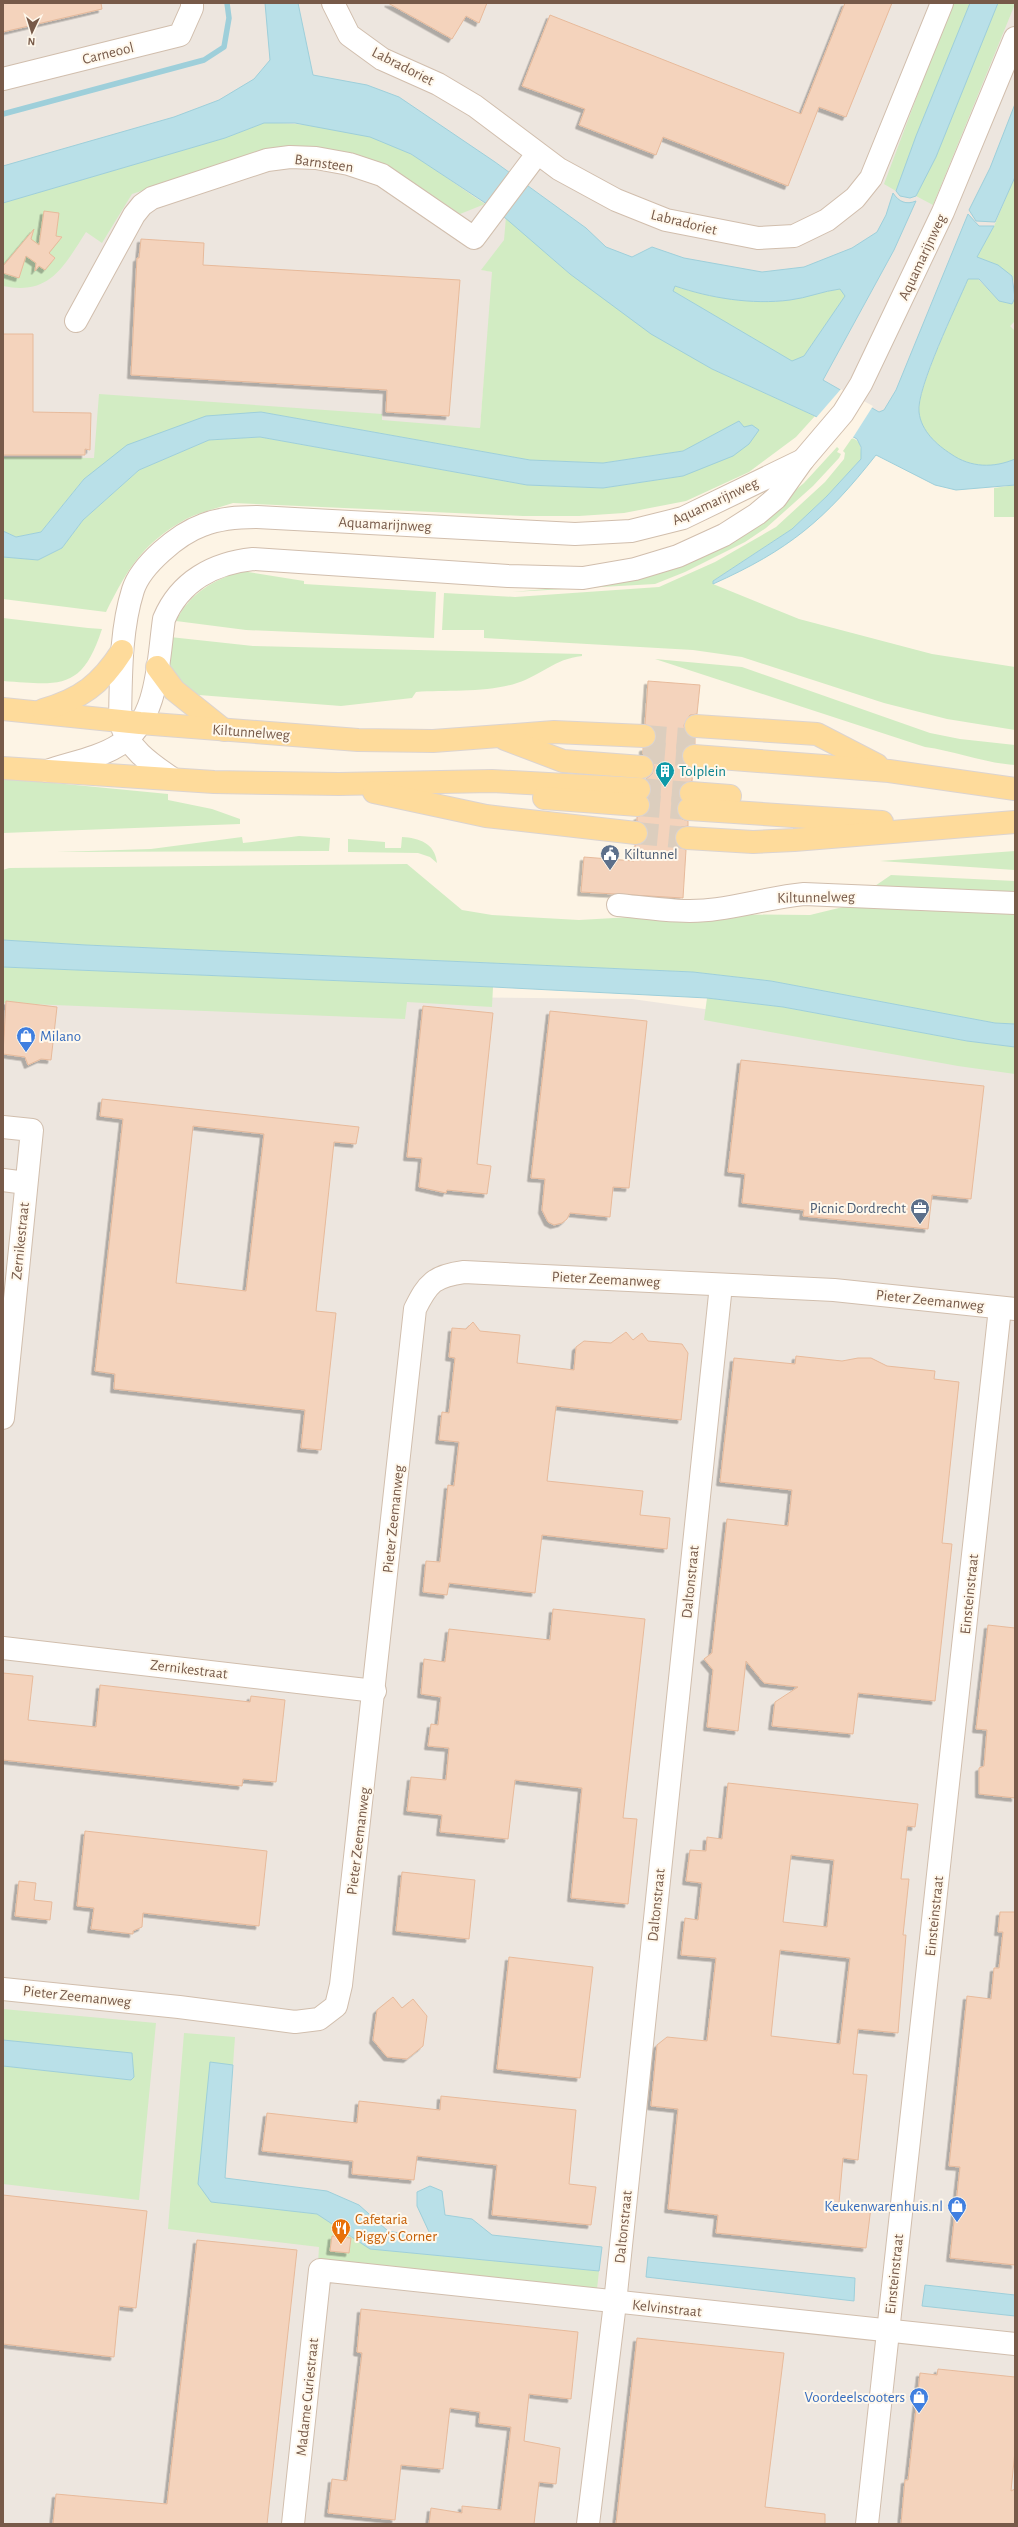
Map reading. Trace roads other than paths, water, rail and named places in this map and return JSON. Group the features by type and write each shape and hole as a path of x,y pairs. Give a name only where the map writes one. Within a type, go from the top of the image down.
{"main road":[{"path":"36,712 62,705 85,693 103,677 122,651"},
{"path":"157,667 174,690 224,730"},
{"name":"Kiltunnelweg","path":"3,709 36,712 129,728 224,730 401,742 500,737 554,732 643,744 563,761 500,737"},
{"path":"889,771 812,777 694,748 814,748 889,771 1015,789"},
{"path":"3,768 174,778 214,782 339,784 638,812"},
{"path":"955,827 795,802 689,816 753,842 955,827 1015,822"}],"street":[{"name":"Carneool","path":"3,79 180,35 192,8 192,3"},
{"name":"Labradoriet","path":"333,3 349,35 382,59 438,84 475,106 533,159 559,169 616,200 666,220 758,238 794,236 827,220 855,198 871,178 942,3"},
{"name":"Aquamarijnweg","path":"129,728 146,714 153,694 168,611 186,586 201,574 218,566 253,559 516,576 583,578 611,575 678,556 702,546 740,525 776,498 803,460 843,413 861,384 943,212 1015,38"},
{"name":"Barnsteen","path":"76,321 134,215 142,205 152,198 267,160 290,157 316,158 349,164 382,175 474,238 533,159"},
{"name":"Aquamarijnweg","path":"129,728 122,651 133,590 145,569 157,556 178,539 201,525 212,522 257,517 536,533 594,534 625,532 683,518 803,460"},
{"path":"47,771 107,750 129,728 142,756 174,778"},
{"name":"Kiltunnelweg","path":"618,906 689,910 716,909 773,897 804,894 1015,902"},
{"name":"Zernikestraat","path":"3,1127 32,1130 3,1418"},
{"name":"Zernikestraat","path":"3,1180 26,1183"},
{"name":"Pieter Zeemanweg","path":"3,1989 179,2007 295,2022 319,2019 336,2006 341,1985 375,1691 415,1309 426,1287 443,1274 464,1272 834,1290 1008,1308"},
{"name":"Daltonstraat","path":"588,2524 615,2303 721,1285"},
{"name":"Einsteinstraat","path":"867,2524 888,2330 1008,1308"},
{"name":"Zernikestraat","path":"3,1648 375,1691"},
{"name":"Kelvinstraat","path":"320,2270 615,2303 1015,2344"},
{"name":"Madame Curiestraat","path":"293,2524 320,2270"}],"water":[{"path":"265,3 298,3 313,75 367,85 399,97 495,162 586,228 606,247 632,257 652,247 684,258 762,272 804,267 852,248 877,232 886,215 893,193 903,202 909,203 916,201 894,250 823,380 879,412 884,410 896,390 968,214 979,226 994,226 977,257 998,265 1012,276 1015,298 1012,304 999,301 979,279 968,279 930,367 920,401 919,412 920,419 930,437 959,459 975,464 991,465 1015,459 1015,485 956,490 935,485 876,455 840,498 804,531 763,559 713,584 713,581 792,529 827,496 861,459 861,447 857,439 815,416 712,369 651,334 570,274 496,210 411,154 370,137 295,123 264,123 225,138 3,203 3,166 174,117 219,100 254,79 270,60","holes":["675,286 717,297 761,302 796,299 840,289 845,296 804,356 792,361 673,291"]},
{"path":"970,3 998,3 936,157 916,196 910,198 900,196 896,191 916,136"},
{"path":"1015,104 1015,177 995,222 976,221 969,210 990,168"},
{"path":"261,412 530,460 603,463 683,451 739,421 744,427 752,425 759,430 749,444 733,456 683,476 603,488 527,485 260,437 209,440 139,470 83,520 62,548 38,560 3,557 3,531 16,537 41,532 84,479 127,445 206,416"},
{"path":"3,940 693,972 771,981 995,1023 1015,1024 1015,1047 967,1041 783,1007 707,998 493,987 3,967"},
{"path":"3,2040 132,2053 134,2077 131,2080 3,2066"},
{"path":"210,2062 233,2065 225,2178 327,2191 359,2205 388,2231 421,2237 430,2234 417,2206 417,2192 430,2186 442,2191 445,2215 472,2219 492,2235 602,2247 599,2271 370,2249 317,2214 211,2202 198,2184"},
{"path":"648,2257 855,2278 854,2301 646,2277"},
{"path":"925,2285 1015,2295 1015,2316 922,2306"}],"waterway":[{"path":"3,114 204,60 224,47 229,18 227,3"}],"tunnel":[{"path":"644,736 695,740"},
{"path":"643,752 694,756"},
{"path":"639,789 691,793"},
{"path":"638,805 689,809"},
{"path":"636,833 687,838"}],"place":[{"name":"Tolplein","path":"665,788"},
{"name":"Kiltunnel","path":"610,871"},
{"name":"Milano","path":"26,1053"},
{"name":"Picnic Dordrecht","path":"920,1225"},
{"name":"Keukenwarenhuis.nl","path":"957,2223"},
{"name":"Cafetaria Piggy's Corner","path":"341,2245"},
{"name":"Voordeelscooters","path":"919,2414"}]}
